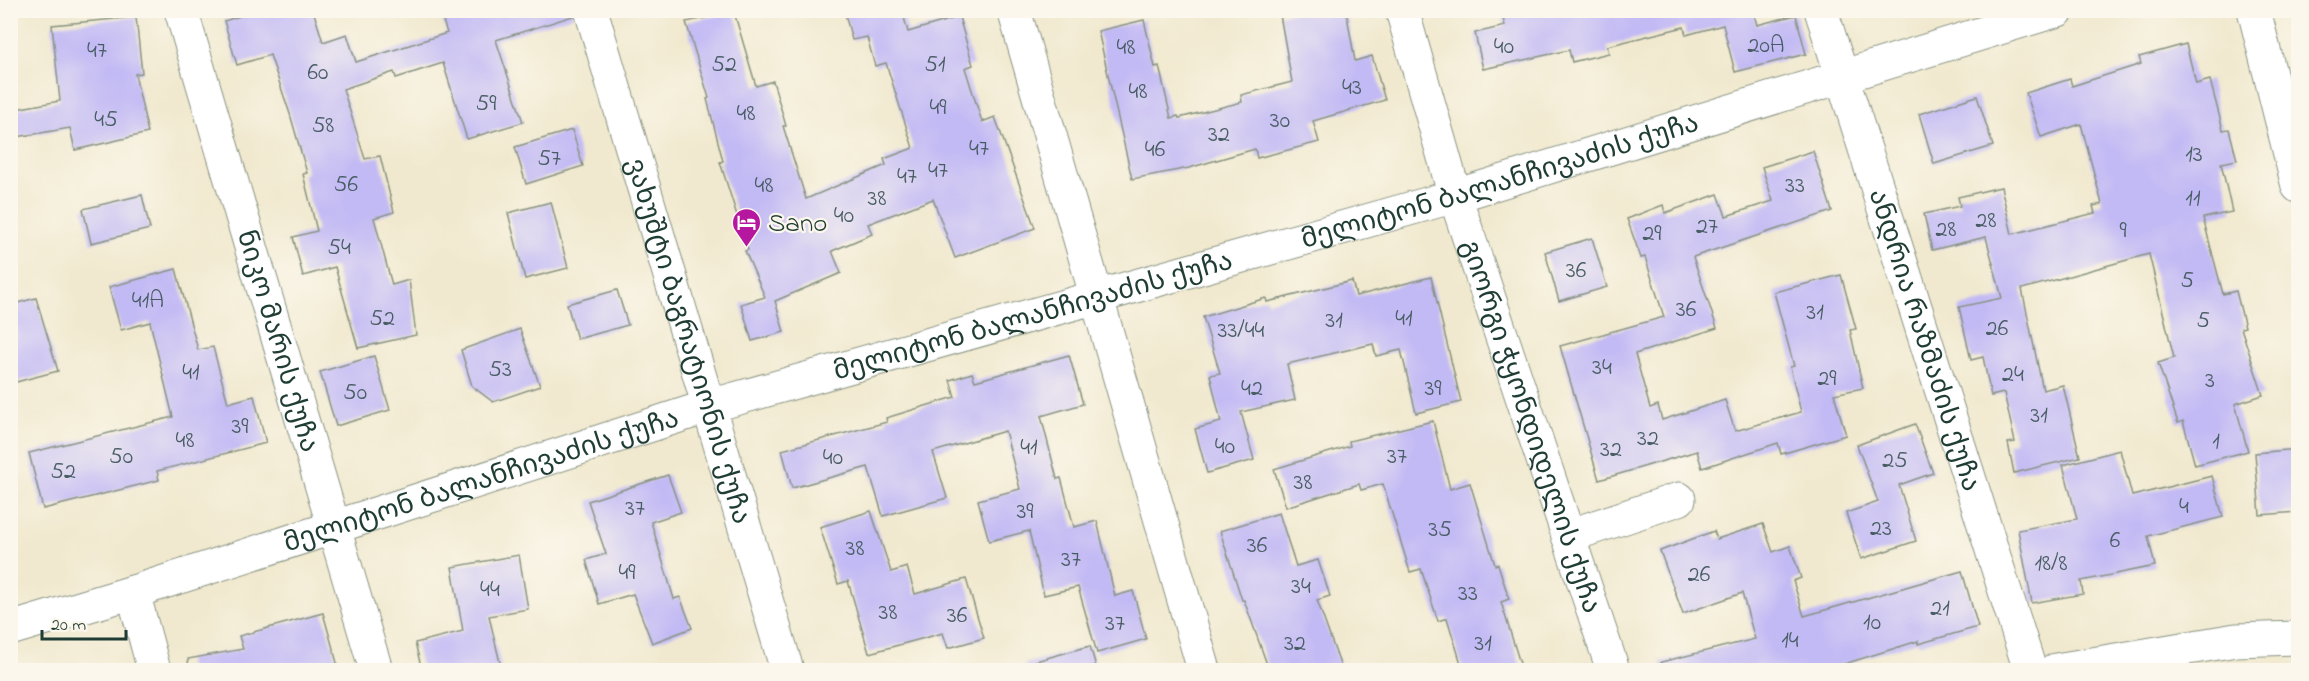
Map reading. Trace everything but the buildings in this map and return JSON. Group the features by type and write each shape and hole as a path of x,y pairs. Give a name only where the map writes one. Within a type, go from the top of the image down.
{"street":[{"name":"ნიკო მარის ქუჩა","path":"181,10 376,670"},
{"name":"ვახუშტი ბაგრატიონის ქუჩა","path":"591,10 787,670"},
{"path":"1014,10 1204,670"},
{"name":"გიორგი ჭყონდიდელის ქუჩა","path":"1402,10 1455,196 1613,670"},
{"name":"ანდრია რაზმაძის ქუჩა","path":"1821,10 2030,670"},
{"name":"მელიტონ ბალანჩივაძის ქუჩა","path":"10,629 133,592 710,406 1455,196 2058,10"},
{"path":"2254,10 2298,186"},
{"path":"1568,536 1679,500"},
{"path":"133,592 154,670"},
{"path":"2056,670 2236,640 2298,638"}],"place":[{"name":"Sano","path":"747,248"}]}
